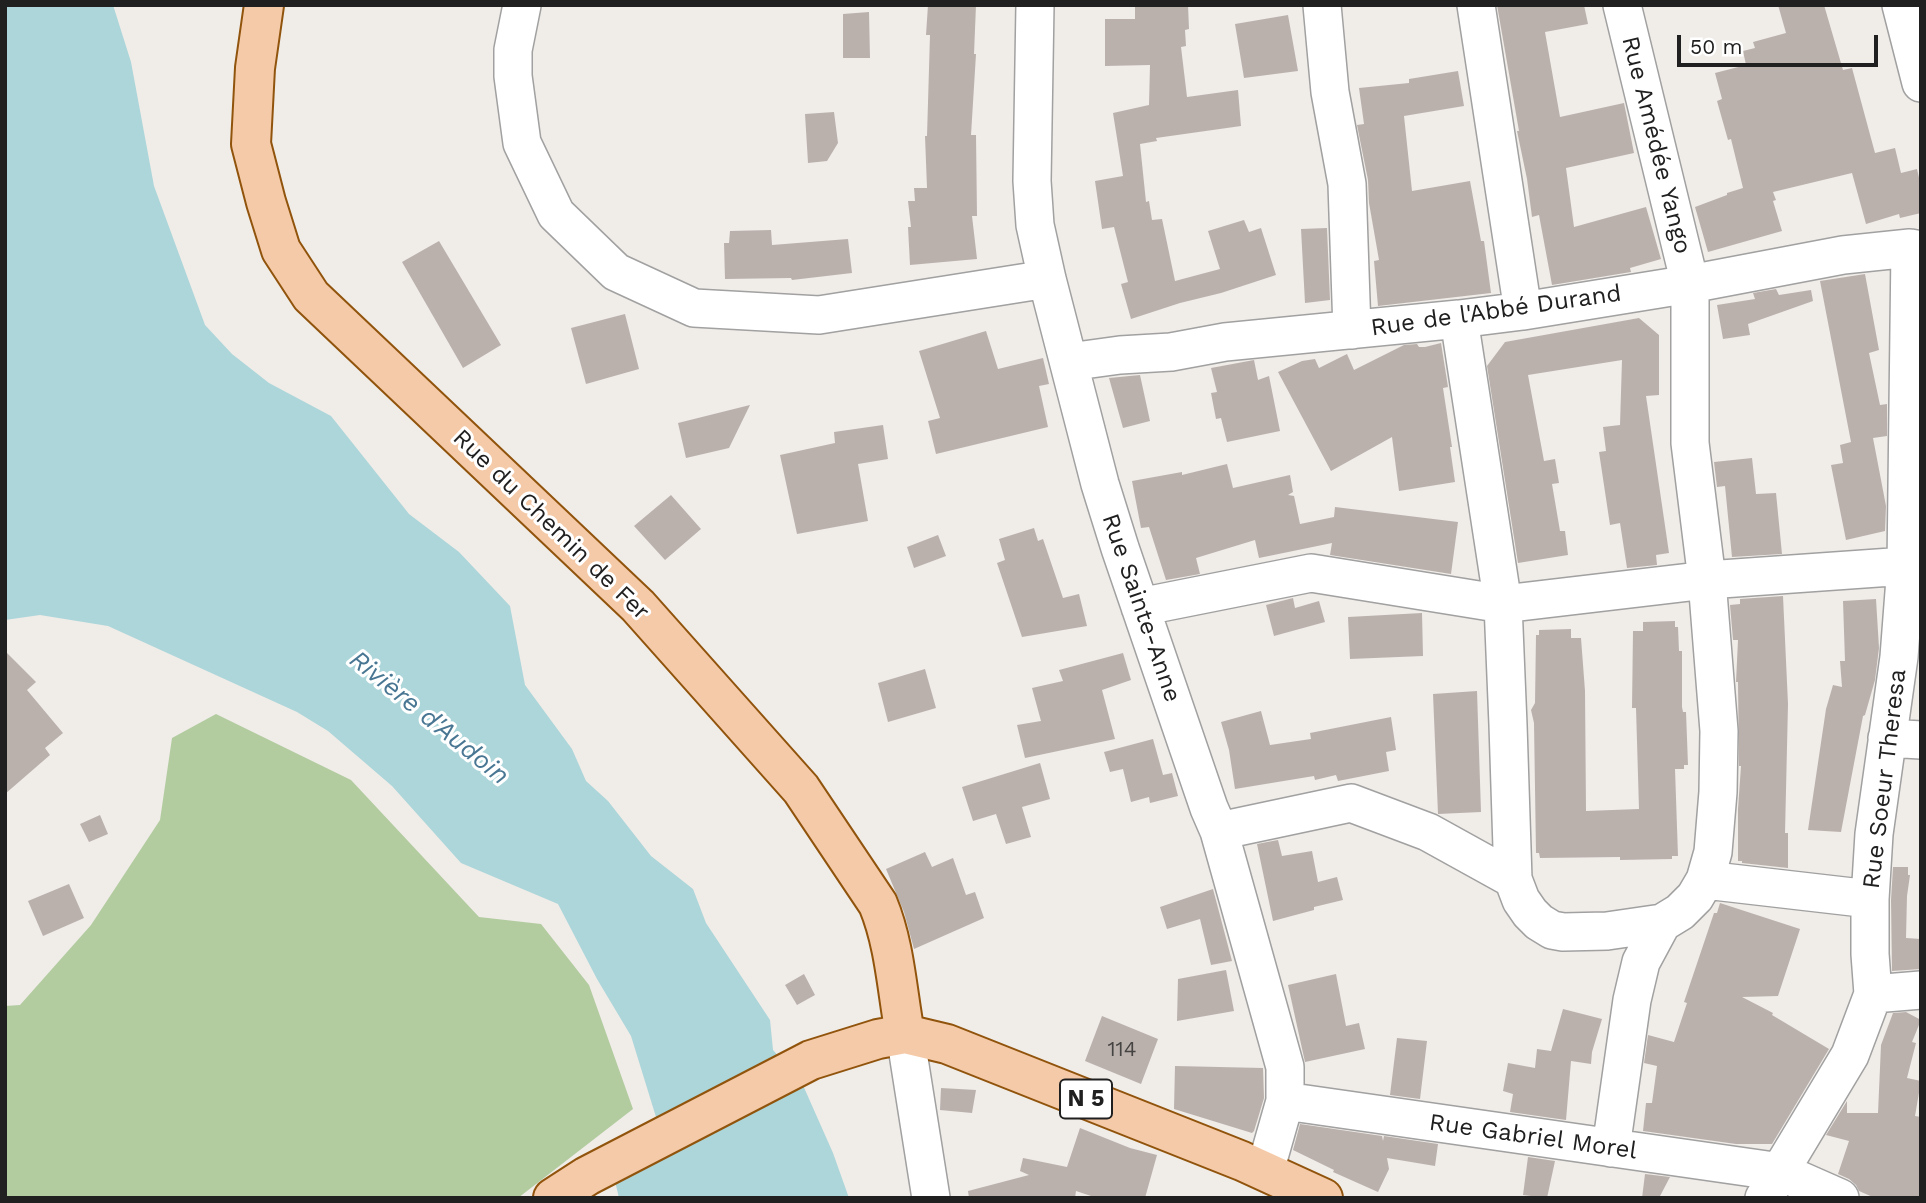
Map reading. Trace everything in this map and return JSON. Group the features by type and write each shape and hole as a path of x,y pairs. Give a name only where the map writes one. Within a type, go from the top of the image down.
{"main road":[{"name":"Rue du Chemin de Fer","path":"264,5 255,68 251,145 265,202 281,250 311,296 638,606 801,789 878,904 886,922 905,1034"},
{"name":"N 5","path":"554,1198 587,1176 810,1060 877,1039 905,1034 947,1044 1260,1184 1323,1198"}],"street":[{"path":"523,5 513,50 513,76 522,143 556,214 616,272 694,308 819,315 1047,279"},
{"name":"Rue Sainte-Anne","path":"1035,5 1032,181 1035,225 1047,279 1100,484 1219,831 1285,1066 1285,1101 1260,1184"},
{"path":"1322,5 1330,92 1347,184 1352,330"},
{"path":"1476,5 1523,311"},
{"name":"Rue Amédée Yango","path":"1622,5 1690,284 1690,443 1707,580 1719,731 1713,852 1705,880"},
{"path":"1901,5 1921,83"},
{"name":"Rue de l'Abbé Durand","path":"1069,362 1171,352 1225,342 1523,311 1843,256 1916,249"},
{"name":"Rue Soeur Theresa","path":"1772,1185 1850,1055 1873,994 1870,899 1874,834 1904,739 1899,657 1913,565 1916,249"},
{"path":"1459,319 1503,604 1513,879 1521,900 1530,913 1552,930 1563,932 1607,931 1662,923 1680,912 1695,897 1705,880 1870,899"},
{"path":"1140,607 1311,573 1503,604 1707,580 1913,565"},
{"path":"1219,831 1351,803 1428,832 1513,879"},
{"path":"1611,1148 1632,1000 1641,962 1662,923"},
{"path":"1607,931 1629,944 1641,962"},
{"path":"1873,994 1921,990"},
{"path":"905,1034 931,1198"},
{"name":"Rue Gabriel Morel","path":"1285,1101 1611,1148 1840,1198"}],"green space":[{"path":"216,714 351,780 479,917 541,924 589,985 633,1109 518,1198 5,1198 5,1006 20,1005 91,925 160,820 172,738"}],"water":[{"name":"Rivière d'Audoin","path":"5,5 113,5 131,62 154,186 205,325 232,354 269,383 331,416 409,514 459,552 510,606 525,685 572,749 586,781 608,801 651,856 693,889 706,923 770,1020 773,1050 802,1083 833,1153 849,1198 619,1198 615,1181 656,1117 631,1036 597,979 558,904 461,863 392,786 328,731 297,712 108,626 40,615 5,620"}],"building":[{"path":"928,5 976,5 971,135 976,135 977,216 972,216 977,259 910,265 908,227 911,227 908,201 915,201 914,188 927,188 925,136 930,35 926,35"},
{"path":"1135,5 1188,5 1189,29 1185,30 1186,46 1181,47 1187,97 1238,90 1241,126 1156,138 1157,141 1140,144 1146,202 1149,201 1152,220 1162,219 1175,281 1220,269 1208,231 1244,220 1249,232 1261,228 1276,275 1131,319 1121,284 1128,282 1114,227 1102,229 1095,181 1123,176 1113,113 1149,105 1150,65 1105,66 1105,19 1135,19"},
{"path":"1497,5 1584,5 1588,24 1545,32 1560,117 1624,103 1634,153 1566,168 1574,227 1646,207 1661,259 1630,268 1631,272 1552,285 1539,215 1532,217"},
{"path":"1778,5 1824,5 1843,70 1852,68 1875,153 1895,148 1901,173 1917,169 1921,186 1921,213 1900,218 1899,214 1866,224 1852,173 1773,192 1782,231 1708,252 1695,207 1743,188 1731,139 1728,140 1717,101 1722,99 1715,73 1746,65 1743,51 1755,48 1753,42 1786,33"},
{"path":"869,12 870,58 843,58 843,14"},
{"path":"1288,15 1298,71 1244,78 1235,24"},
{"path":"1458,71 1464,106 1404,116 1412,191 1470,181 1481,241 1484,241 1491,293 1378,306 1374,261 1379,260 1357,125 1364,124 1359,88 1409,83 1409,79"},
{"path":"834,112 838,143 827,161 808,163 805,114"},
{"path":"1327,228 1330,300 1305,303 1301,229"},
{"path":"771,230 772,245 848,239 852,273 792,280 725,279 724,243 729,243 730,231"},
{"path":"439,241 501,345 463,368 402,262"},
{"path":"1865,274 1879,350 1869,353 1880,405 1887,404 1887,436 1873,438 1886,506 1885,531 1846,540 1831,465 1843,463 1840,445 1851,442 1820,281"},
{"path":"1776,289 1779,295 1811,290 1813,301 1748,324 1750,335 1723,339 1717,305 1755,299 1753,293"},
{"path":"625,314 639,369 586,384 571,328"},
{"path":"1639,318 1659,335 1659,395 1646,396 1669,553 1656,555 1657,565 1627,568 1620,523 1610,525 1599,452 1606,451 1603,427 1620,425 1622,360 1528,375 1544,461 1555,459 1559,483 1552,484 1560,531 1565,531 1568,555 1518,563 1487,366 1505,342"},
{"path":"986,331 998,369 1043,358 1049,384 1039,386 1048,427 936,454 928,421 940,418 919,351"},
{"path":"1441,343 1448,387 1443,388 1455,482 1399,491 1392,437 1331,471 1278,372 1302,361 1315,359 1319,368 1347,354 1354,370 1404,345 1417,344 1419,347 1425,347"},
{"path":"1254,360 1258,380 1269,376 1280,431 1227,442 1221,418 1216,419 1211,393 1217,392 1211,368"},
{"path":"1140,375 1150,421 1123,428 1109,378"},
{"path":"750,405 729,448 686,458 678,423"},
{"path":"883,425 888,459 858,464 868,521 797,534 780,455 835,443 834,432"},
{"path":"1752,458 1756,494 1776,493 1782,554 1732,557 1725,486 1717,487 1714,462"},
{"path":"1227,464 1233,488 1290,475 1293,492 1288,495 1294,496 1300,524 1334,517 1335,507 1458,522 1451,574 1330,555 1332,543 1259,558 1255,540 1196,558 1200,574 1166,580 1149,527 1141,528 1132,481 1182,472 1182,475"},
{"path":"671,495 701,529 665,560 634,526"},
{"path":"1034,528 1038,541 1043,539 1063,598 1079,594 1087,626 1022,637 997,563 1005,560 999,539"},
{"path":"938,535 946,556 914,568 907,547"},
{"path":"1783,596 1788,704 1785,833 1788,833 1788,868 1738,861 1741,766 1736,682 1738,640 1733,640 1730,605 1740,604 1740,599"},
{"path":"1293,598 1295,608 1319,601 1325,622 1274,636 1266,605"},
{"path":"1876,599 1879,648 1875,680 1863,716 1841,832 1808,830 1826,709 1833,685 1842,687 1840,661 1845,661 1843,601"},
{"path":"1422,613 1423,656 1350,659 1348,617"},
{"path":"1675,621 1675,627 1678,627 1679,651 1682,651 1682,707 1683,712 1686,712 1688,765 1684,765 1684,769 1675,769 1678,856 1672,856 1672,859 1620,860 1620,857 1540,858 1539,853 1536,853 1534,723 1531,710 1535,703 1536,635 1539,635 1539,630 1571,629 1571,638 1581,638 1585,691 1586,811 1639,809 1636,708 1632,708 1633,631 1643,631 1643,622"},
{"path":"5,651 36,682 27,690 63,733 45,748 50,755 5,794"},
{"path":"1123,653 1131,680 1102,690 1115,739 1025,758 1017,725 1041,721 1032,688 1063,681 1059,670"},
{"path":"925,669 936,708 888,722 878,683"},
{"path":"1477,691 1481,812 1438,814 1433,694"},
{"path":"1261,711 1270,745 1311,739 1310,733 1391,717 1396,750 1386,752 1389,771 1338,781 1336,775 1315,780 1314,776 1235,789 1229,750 1221,722"},
{"path":"1153,739 1163,775 1172,773 1178,796 1150,803 1149,797 1131,802 1123,769 1110,772 1104,752"},
{"path":"1040,763 1050,799 1022,807 1031,837 1006,844 996,814 973,821 962,787"},
{"path":"100,815 108,834 89,842 80,824"},
{"path":"1278,840 1282,856 1312,851 1318,882 1337,877 1343,900 1273,921 1257,844"},
{"path":"925,852 932,867 953,858 966,895 975,892 984,918 914,949 904,912 886,869"},
{"path":"1893,867 1908,867 1910,875 1906,938 1921,939 1921,969 1892,971"},
{"path":"69,884 84,918 43,936 28,901"},
{"path":"1213,889 1232,961 1211,965 1200,919 1167,929 1160,907"},
{"path":"1720,903 1800,929 1778,996 1742,997 1773,1013 1772,1015 1829,1049 1772,1144 1736,1144 1643,1131 1646,1103 1652,1103 1657,1066 1644,1063 1648,1035 1674,1042 1687,1003 1684,1002 1714,913 1717,913"},
{"path":"1226,970 1234,1011 1177,1021 1178,979"},
{"path":"804,974 815,995 797,1005 785,985"},
{"path":"1336,974 1346,1026 1359,1023 1365,1049 1305,1062 1288,985"},
{"path":"1563,1009 1602,1019 1591,1064 1571,1061 1566,1120 1510,1112 1513,1094 1503,1091 1508,1063 1535,1068 1537,1049 1551,1051"},
{"path":"1906,1012 1921,1020 1912,1042 1916,1043 1907,1078 1921,1081 1915,1116 1921,1117 1921,1198 1875,1198 1859,1191 1849,1179 1838,1174 1849,1141 1826,1135 1847,1101 1847,1113 1878,1113 1881,1045 1893,1013"},
{"path":"1102,1016 1158,1039 1141,1084 1085,1061"},
{"path":"1397,1038 1427,1041 1420,1099 1390,1095"},
{"path":"1175,1066 1263,1068 1264,1098 1254,1131 1252,1133 1174,1109"},
{"path":"941,1088 976,1090 972,1113 940,1110"},
{"path":"1300,1124 1382,1136 1383,1141 1384,1136 1438,1144 1435,1166 1387,1158 1389,1169 1378,1192 1293,1150"},
{"path":"1080,1128 1130,1148 1157,1155 1145,1198 1097,1198 1076,1191 1075,1198 969,1198 968,1191 1029,1175 1020,1171 1023,1158 1067,1167"},
{"path":"1528,1157 1555,1161 1547,1198 1523,1195"},
{"path":"1645,1174 1670,1177 1659,1198 1642,1198"}]}
